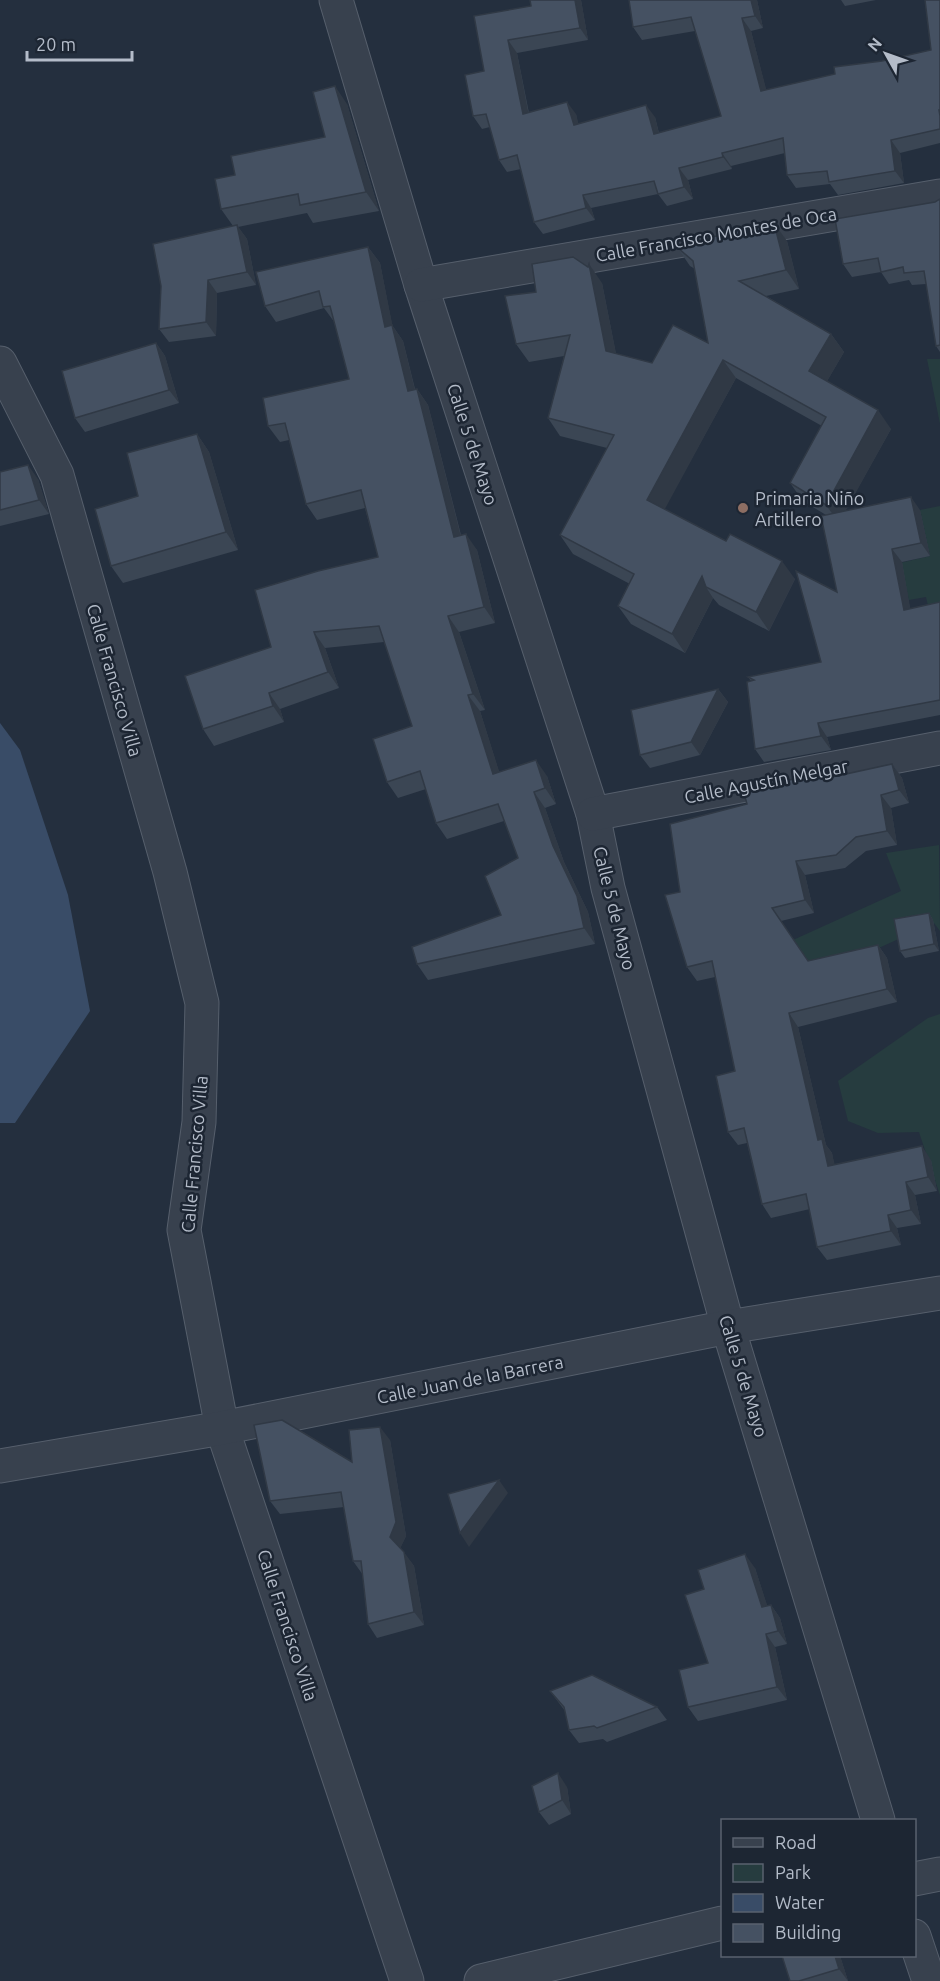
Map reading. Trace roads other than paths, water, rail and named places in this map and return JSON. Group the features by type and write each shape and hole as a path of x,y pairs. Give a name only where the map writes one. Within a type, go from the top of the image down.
{"street":[{"name":"Calle 5 de Mayo","path":"336,0 421,285 592,814 608,888 728,1327 877,1819"},
{"name":"Calle Francisco Montes de Oca","path":"421,285 940,196"},
{"name":"Calle Francisco Villa","path":"0,363 57,475 170,872 202,1003 199,1122 184,1230 222,1428 407,1981"},
{"name":"Calle Agustín Melgar","path":"592,814 940,748"},
{"name":"Calle Juan de la Barrera","path":"0,1466 222,1428 728,1327 940,1293"},
{"path":"916,1878 940,1874"},
{"path":"481,1981 721,1923"},
{"path":"916,1939 929,1981"}],"water":[{"path":"0,723 20,750 68,895 90,1011 15,1123 0,1123"}],"place":[{"name":"Primaria Niño Artillero","path":"743,508"}]}
